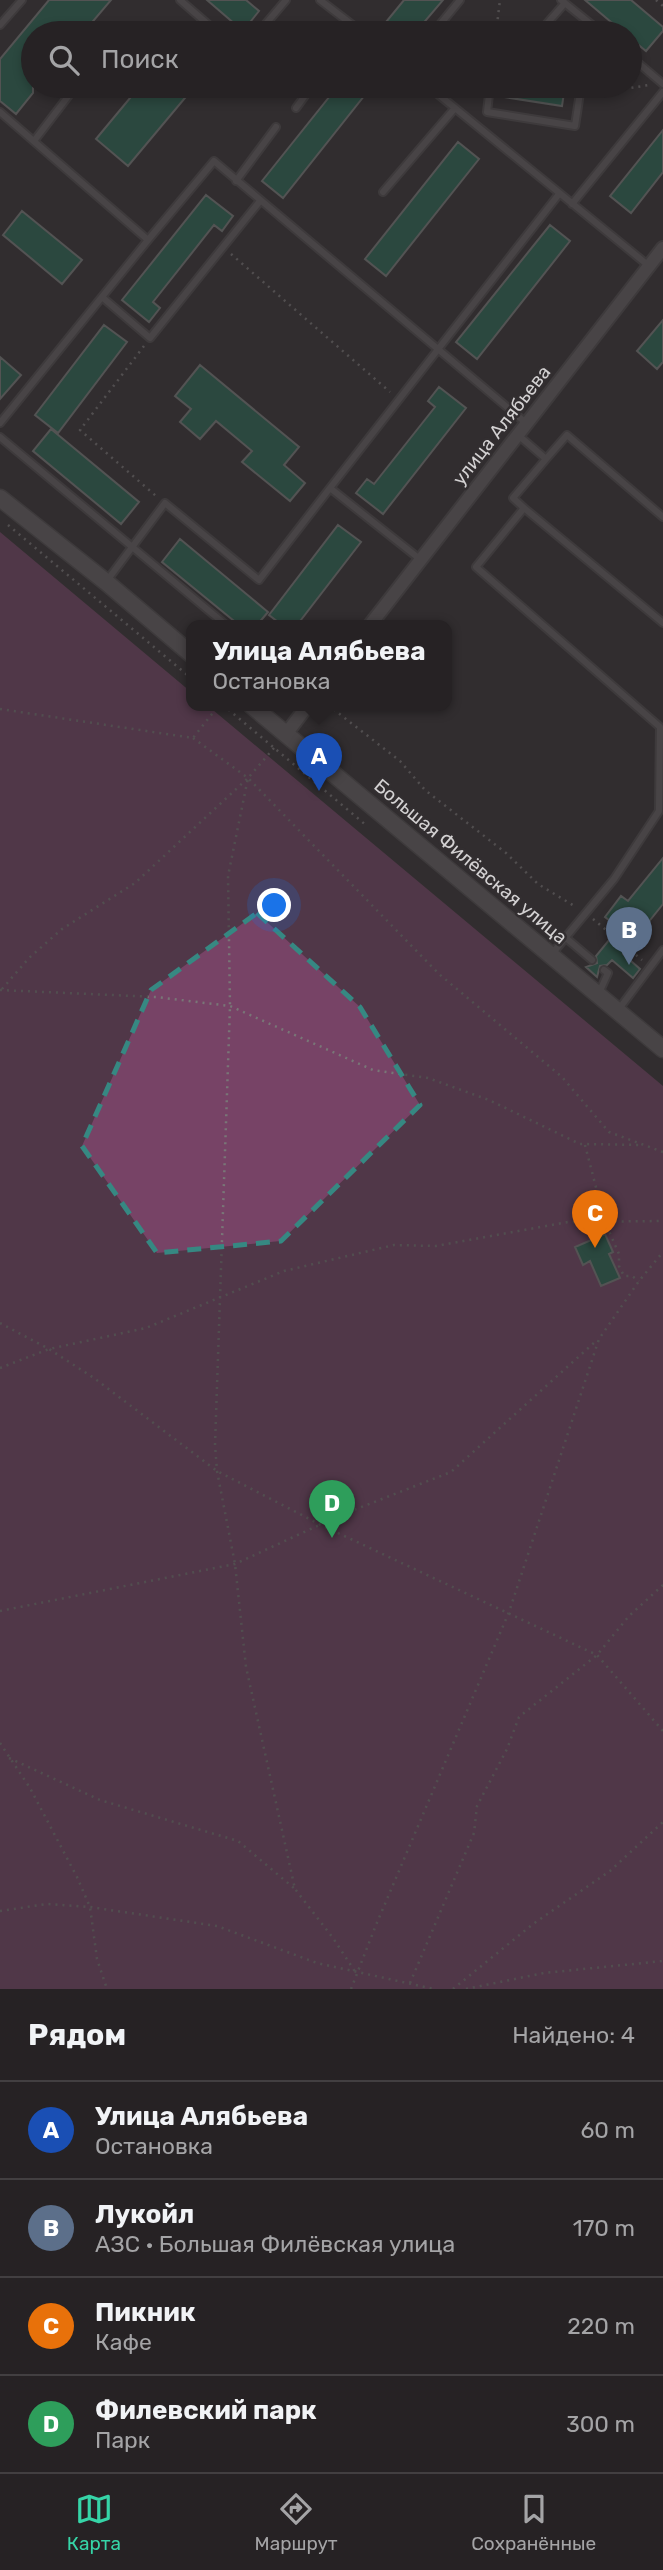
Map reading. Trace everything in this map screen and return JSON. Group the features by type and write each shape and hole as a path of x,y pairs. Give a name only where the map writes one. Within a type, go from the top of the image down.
{"main road":[{"path":"0,498 186,650"},
{"name":"Большая Филёвская улица","path":"258,711 598,995 660,1040"}],"street":[{"name":"улица Алябьева","path":"374,620 663,248"},
{"path":"286,734 303,711"}],"lane":[{"path":"0,25 22,0"},
{"path":"180,0 204,21"},
{"path":"268,21 286,0"},
{"path":"320,0 344,21"},
{"path":"328,6 333,0"},
{"path":"443,21 460,0"},
{"path":"548,21 563,2 587,21"},
{"path":"642,67 663,84"},
{"path":"572,204 663,92"},
{"path":"34,141 67,98"},
{"path":"296,108 303,98"},
{"path":"443,98 649,266"},
{"path":"489,98 487,113 575,126 579,98"},
{"path":"383,192 455,108"},
{"path":"0,111 148,240"},
{"path":"236,181 276,127"},
{"path":"0,423 214,162 438,348 522,429 546,459"},
{"path":"106,582 165,503 259,580 559,194"},
{"path":"102,297 150,338 260,201"},
{"path":"663,517 567,435 513,499 663,623"},
{"path":"0,437 220,620"},
{"path":"330,488 421,560"},
{"path":"524,508 476,567 660,727 659,811 614,879 551,955"},
{"path":"566,938 592,960"},
{"path":"617,1010 663,950"},
{"path":"598,995 608,973 604,970"}],"path":[{"path":"497,21 500,0"},
{"path":"656,0 663,6"},
{"path":"642,87 663,84"},
{"path":"223,247 398,399"},
{"path":"150,338 80,430 165,503"},
{"path":"0,519 186,674"},
{"path":"0,709 193,738 248,778 439,974 562,1077 609,1132 663,1152"},
{"path":"193,738 216,711"},
{"path":"233,711 367,826"},
{"path":"336,711 400,761 425,790 506,853 538,884 586,914 650,967"},
{"path":"0,990 29,958 61,929 135,883 248,778 274,748"},
{"path":"248,778 228,876 230,1006 215,1445 217,1471 235,1564 246,1667 295,1889"},
{"path":"0,990 156,997 230,1006 373,1070 428,1078 489,1100 585,1145 643,1145"},
{"path":"585,1145 606,1222 619,1254 619,1266 624,1276 632,1276 639,1281"},
{"path":"0,1368 49,1349 146,1328 284,1271 394,1245 436,1246 568,1222 663,1221"},
{"path":"0,1611 235,1564 321,1525 451,1472 599,1339 639,1281 663,1252"},
{"path":"0,1323 49,1349 94,1378 217,1471 321,1525 597,1655 663,1731"},
{"path":"351,1989 509,1612 599,1339"},
{"path":"410,1983 474,1833 477,1806 507,1749 519,1717 597,1655 629,1616 663,1585"},
{"path":"0,1743 30,1788 77,1877 90,1907 97,1959 107,1989"},
{"path":"9,1758 100,1800 238,1840 295,1889 356,1973"},
{"path":"453,1989 533,1924 610,1871 663,1822"},
{"path":"0,1912 47,1904 90,1907 217,1926 306,1959 356,1973 434,1989"},
{"path":"466,1989 544,1973 663,1961"}],"highlighted area":[{"path":"257,913 360,1007 420,1105 281,1241 157,1253 82,1146 151,990"}],"shaded area":[{"path":"0,532 186,688 186,711 214,711 663,1086 663,1989 0,1989"}],"building":[{"path":"49,0 111,0 93,21 32,21"},
{"path":"207,0 246,0 259,11 251,21 231,21"},
{"path":"404,0 443,0 425,21 387,21"},
{"path":"585,0 631,0 663,27 663,31 646,51 642,48 642,21 610,21"},
{"path":"21,34 21,98 29,98 16,114 0,101 0,59"},
{"path":"130,98 185,98 128,166 96,139"},
{"path":"328,98 362,98 283,198 262,181"},
{"path":"510,98 563,98 562,106"},
{"path":"663,130 663,172 631,213 610,196"},
{"path":"458,142 479,159 386,276 365,259"},
{"path":"206,195 233,216 222,231 214,225 153,302 160,308 149,322 122,300"},
{"path":"22,211 82,260 62,284 3,235"},
{"path":"550,225 570,241 477,359 456,342"},
{"path":"663,320 663,362 657,369 637,351"},
{"path":"104,325 127,342 58,433 35,415"},
{"path":"0,357 21,375 0,399"},
{"path":"200,365 299,447 284,465 305,483 290,501 242,462 252,451 216,421 200,439 180,422 191,409 175,396"},
{"path":"439,387 466,408 383,514 356,493 367,479 374,484 435,407 428,401"},
{"path":"51,429 139,502 121,524 33,451"},
{"path":"338,525 361,542 301,620 276,620 269,615"},
{"path":"180,539 268,612 261,620 233,620 162,562"},
{"path":"663,858 663,904 623,954 640,969 633,978 612,960 607,965 600,966 597,977 586,967 597,963 596,956 619,928 605,917 621,896 628,901"},
{"path":"605,1234 613,1252 609,1254 620,1278 601,1286 590,1261 583,1265 575,1247"}],"place":[{"name":"Улица Алябьева","path":"319,791"},
{"name":"Лукойл","path":"629,965"},
{"name":"Пикник","path":"595,1248"},
{"name":"Филевский парк","path":"332,1538"}]}
